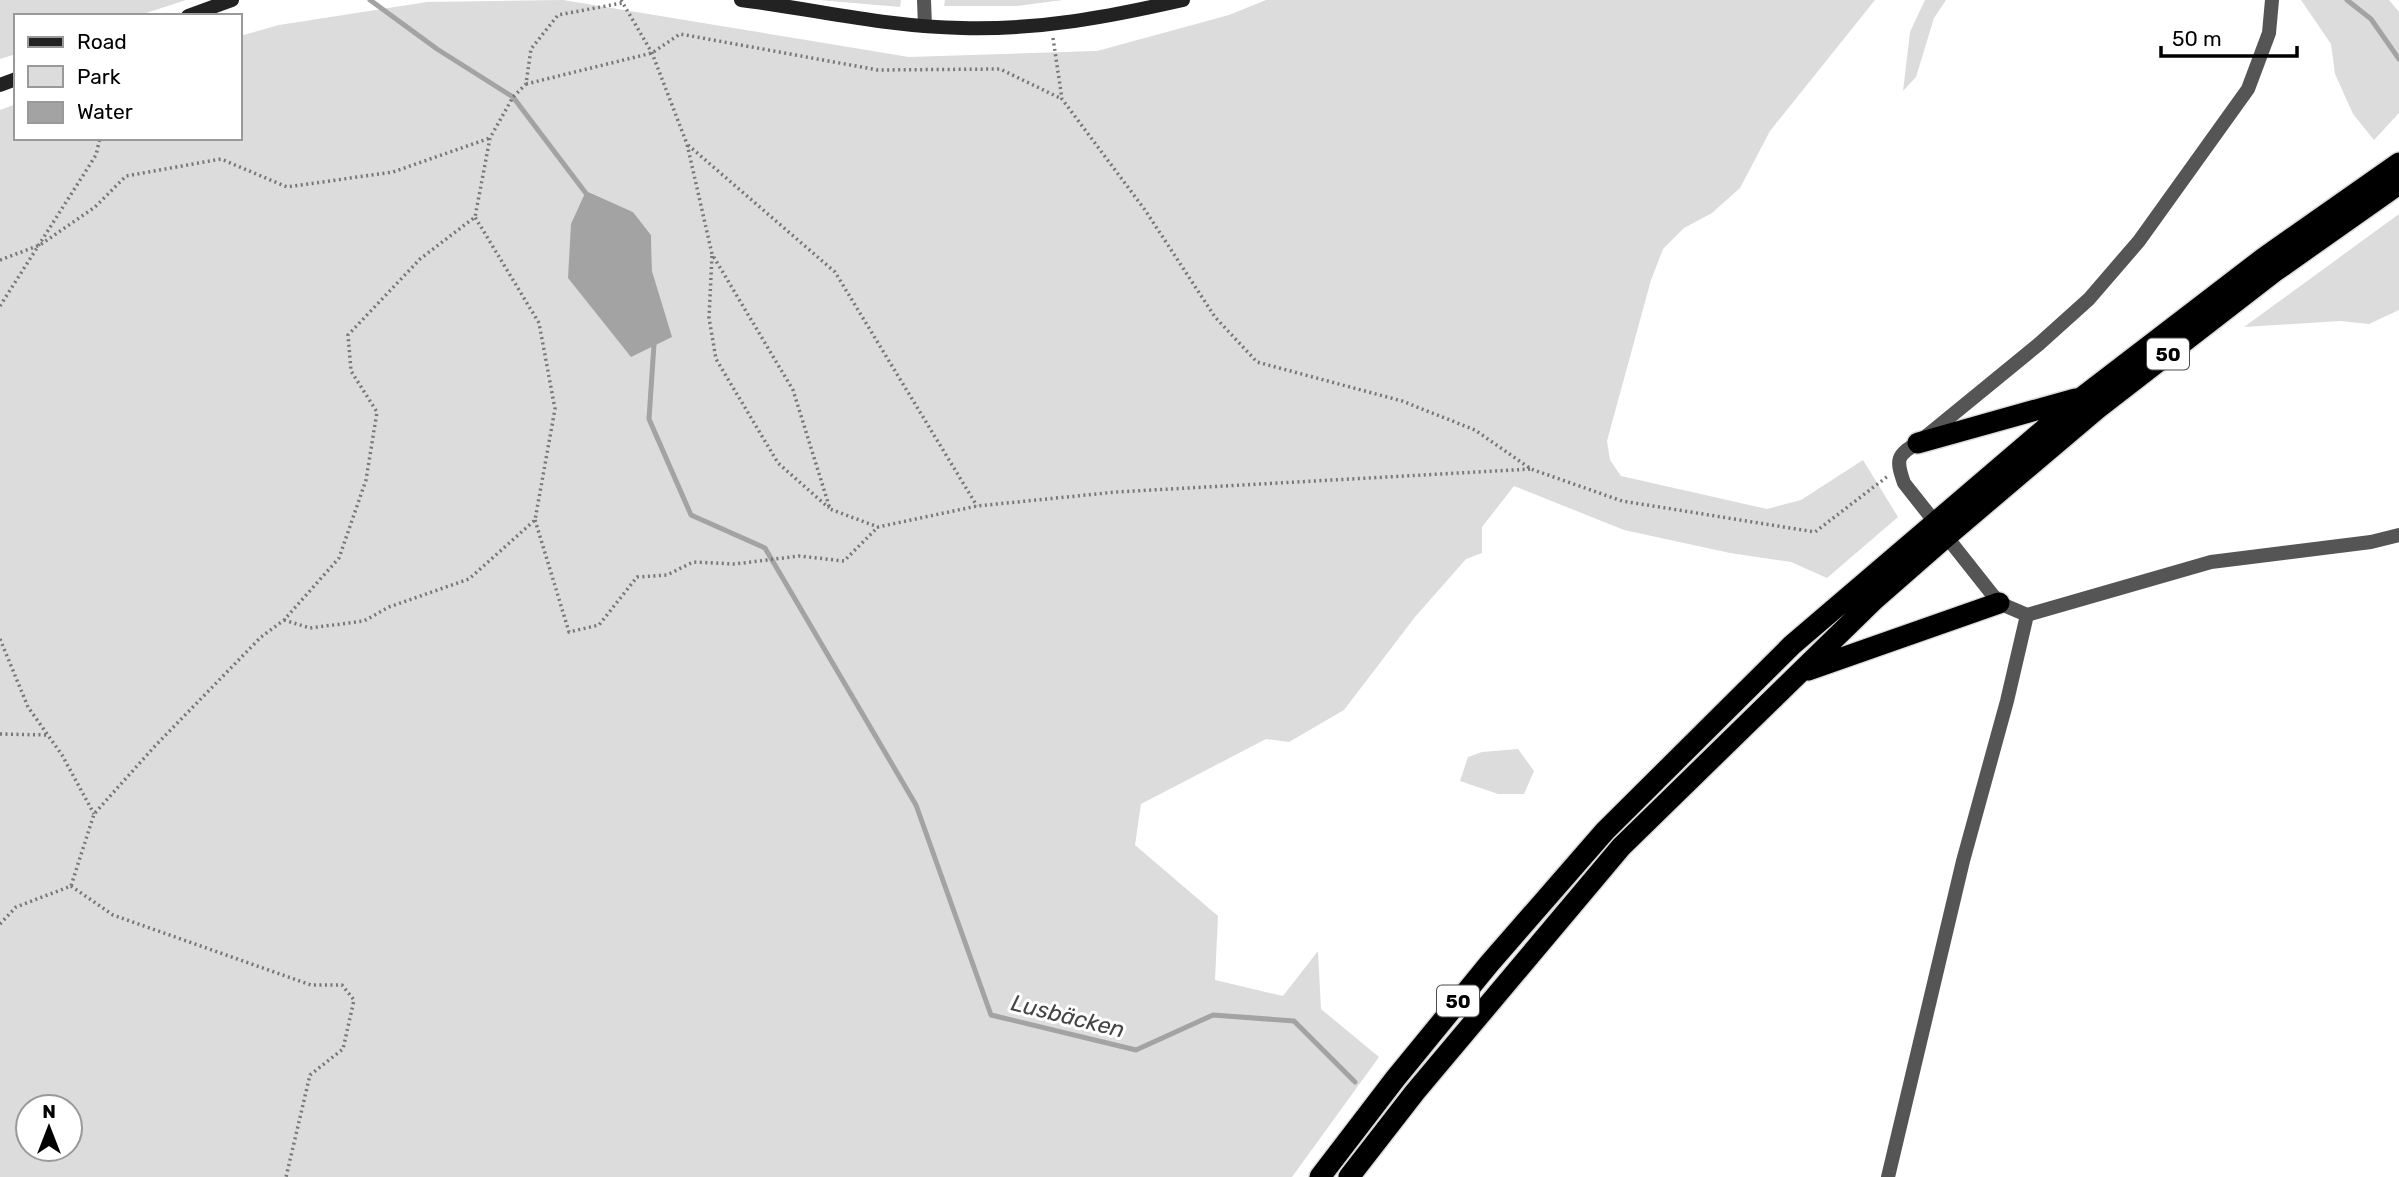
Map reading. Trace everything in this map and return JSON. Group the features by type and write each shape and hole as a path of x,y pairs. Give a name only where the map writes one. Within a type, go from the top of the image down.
{"highway":[{"name":"50","path":"1349,1177 1415,1092 1621,847 1799,673 1940,529 2081,398 2266,257 2399,163"},
{"name":"50","path":"1320,1177 1395,1079 1489,964 1605,831 1792,645 2274,272 2399,184"},
{"path":"1918,443 2081,398"},
{"path":"1799,673 1999,603"}],"street":[{"path":"194,14 232,0"},
{"path":"741,0 963,29 1052,25 1095,19 1183,0"},
{"path":"925,0 925,26"},
{"path":"2272,0 2269,33 2248,89 2139,241 2089,299 2039,344 1918,443 1904,450 1899,459 1899,468 1904,483 1999,603 2027,615 2211,562 2371,542 2399,535"},
{"path":"1888,1177 1963,861 2007,701 2027,615"}],"path":[{"path":"526,84 531,49 558,15 621,2 652,53 687,144 712,254 709,318 716,359 778,463 830,509 878,527 977,506 1116,492 1531,469"},
{"path":"1052,25 1062,99"},
{"path":"71,886 94,814 261,637 284,620 339,558 366,480 377,412 351,372 348,335 420,259 475,217 491,138 513,97 526,84 652,53 680,34 878,70 1000,69 1062,99 1145,210 1215,317 1257,362 1402,401 1475,430 1531,469 1622,501 1815,533 1899,468"},
{"path":"0,260 40,245 96,207 126,176 221,159 287,187 393,172 491,138"},
{"path":"0,306 96,155 100,140"},
{"path":"687,144 835,272 977,506"},
{"path":"475,217 539,323 555,408 536,520 569,632 599,625 637,577 667,575 693,562 735,564 799,556 844,561 878,527"},
{"path":"712,254 793,390 830,509"},
{"path":"284,620 310,628 364,621 389,607 469,579 536,520"},
{"path":"0,639 28,707 62,755 94,814"},
{"path":"0,734 48,735"},
{"path":"0,924 16,907 71,886"},
{"path":"71,886 113,915 311,985 341,985 354,1000 344,1049 310,1075 286,1177"}],"green space":[{"path":"0,0 186,0 143,14 14,14 14,55 0,59"},
{"path":"563,0 909,57 1097,51 1229,15 1266,0 1875,0 1770,131 1740,188 1712,213 1684,228 1663,249 1651,280 1607,441 1610,460 1621,476 1767,509 1801,500 1863,460 1898,517 1827,578 1791,562 1730,553 1624,530 1514,486 1482,527 1482,553 1466,559 1415,617 1344,710 1289,742 1266,739 1141,804 1135,845 1218,916 1215,980 1283,996 1318,951 1321,1009 1379,1057 1292,1177 0,1177 0,110 14,105 14,140 242,140 242,35 279,25 427,2","holes":["586,191 633,212 651,235 652,271 671,337 654,344"]},
{"path":"819,0 901,0 900,7"},
{"path":"945,0 1063,0 1017,6 944,6"},
{"path":"1925,0 1946,0 1934,18 1916,77 1903,91 1910,32"},
{"path":"2301,0 2389,0 2399,12 2399,113 2374,140 2353,114 2335,74 2331,44"},
{"path":"2399,214 2399,310 2369,324 2340,321 2244,327"},
{"path":"1518,749 1534,771 1524,794 1498,794 1460,781 1468,757 1482,752"}],"water":[{"path":"586,191 633,212 651,235 652,271 672,337 631,357 568,278 571,224"}],"waterway":[{"path":"370,0 437,49 513,97 588,196"},
{"path":"2347,0 2371,19 2399,59"},
{"name":"Lusbäcken","path":"652,339 654,344 649,419 691,515 765,548 916,805 991,1015 1136,1050 1213,1015 1294,1021 1355,1082"}]}
